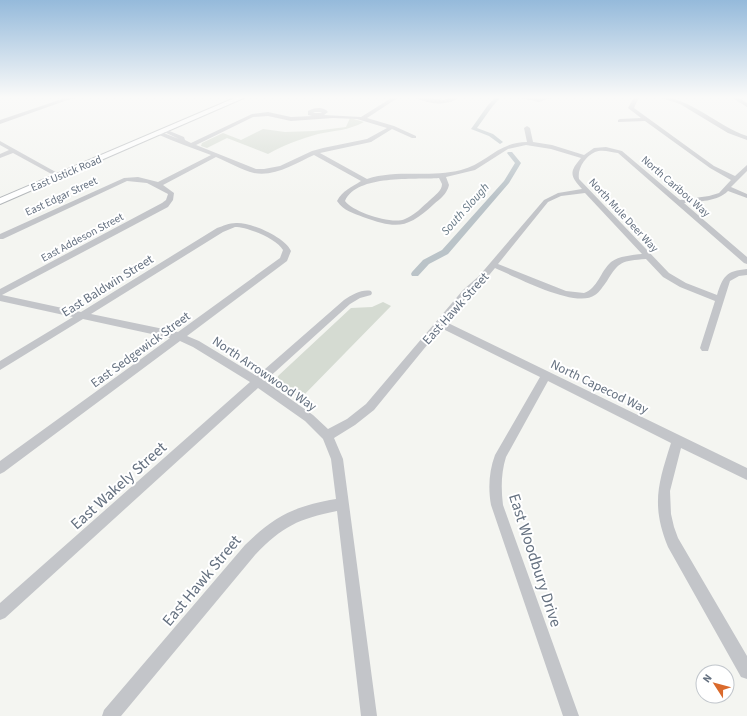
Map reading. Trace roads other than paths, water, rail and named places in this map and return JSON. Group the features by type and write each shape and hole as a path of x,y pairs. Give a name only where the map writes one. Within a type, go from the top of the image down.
{"main road":[{"name":"East Ustick Road","path":"0,201 166,130"}],"street":[{"path":"191,145 222,130"},
{"path":"162,132 177,141 182,141 255,171 261,172 292,163 314,152 338,145 373,139 387,130"},
{"path":"401,130 414,137"},
{"path":"527,130 530,144"},
{"path":"662,130 712,167 736,179"},
{"path":"727,130 747,138"},
{"path":"0,143 59,176"},
{"path":"441,176 446,182 443,192 411,220 397,224 383,223 347,208 342,201 345,194 365,181 385,177 441,176 472,169 506,147 517,144 530,144 586,157"},
{"name":"North Caribou Way","path":"586,157 590,152 599,148 620,152 747,262"},
{"path":"0,156 13,151"},
{"path":"314,152 365,181"},
{"path":"157,186 216,155"},
{"name":"North Mule Deer Way","path":"586,157 576,169 574,175 586,191 666,275 674,280 719,299"},
{"path":"678,202 710,198 721,194 747,167"},
{"name":"East Edgar Street","path":"0,237 118,182 133,178 144,179 157,186"},
{"name":"East Addeson Street","path":"0,293 165,205 171,197 171,194 157,186"},
{"path":"727,188 747,196"},
{"name":"East Hawk Street","path":"327,436 351,422 370,407 466,292 494,265 550,198 562,194 586,191"},
{"name":"East Baldwin Street","path":"0,366 228,227 236,224 245,226 280,242 285,246"},
{"name":"East Sedgewick Street","path":"0,468 284,259 287,251 285,246"},
{"path":"494,265 575,297 585,297 598,290 609,269 618,262 647,256"},
{"path":"705,348 726,280 737,273 747,272"},
{"name":"East Wakely Street","path":"0,613 347,302 357,296 368,293"},
{"name":"North Arrowwood Way","path":"0,298 179,336 212,353 258,382 309,418 327,436 337,459 369,716"},
{"name":"North Capecod Way","path":"440,323 747,474"},
{"name":"East Woodbury Drive","path":"546,375 501,455 495,478 495,491 497,505 571,716"},
{"path":"678,440 664,487 662,499 666,527 673,542 747,671"},
{"name":"East Hawk Street","path":"110,716 268,530 289,517 310,509 343,504"}],"waterway":[{"name":"South Slough","path":"478,130 491,135 500,142"},
{"name":"South Slough","path":"415,274 426,262 445,252 507,182 518,163 510,153"}]}
